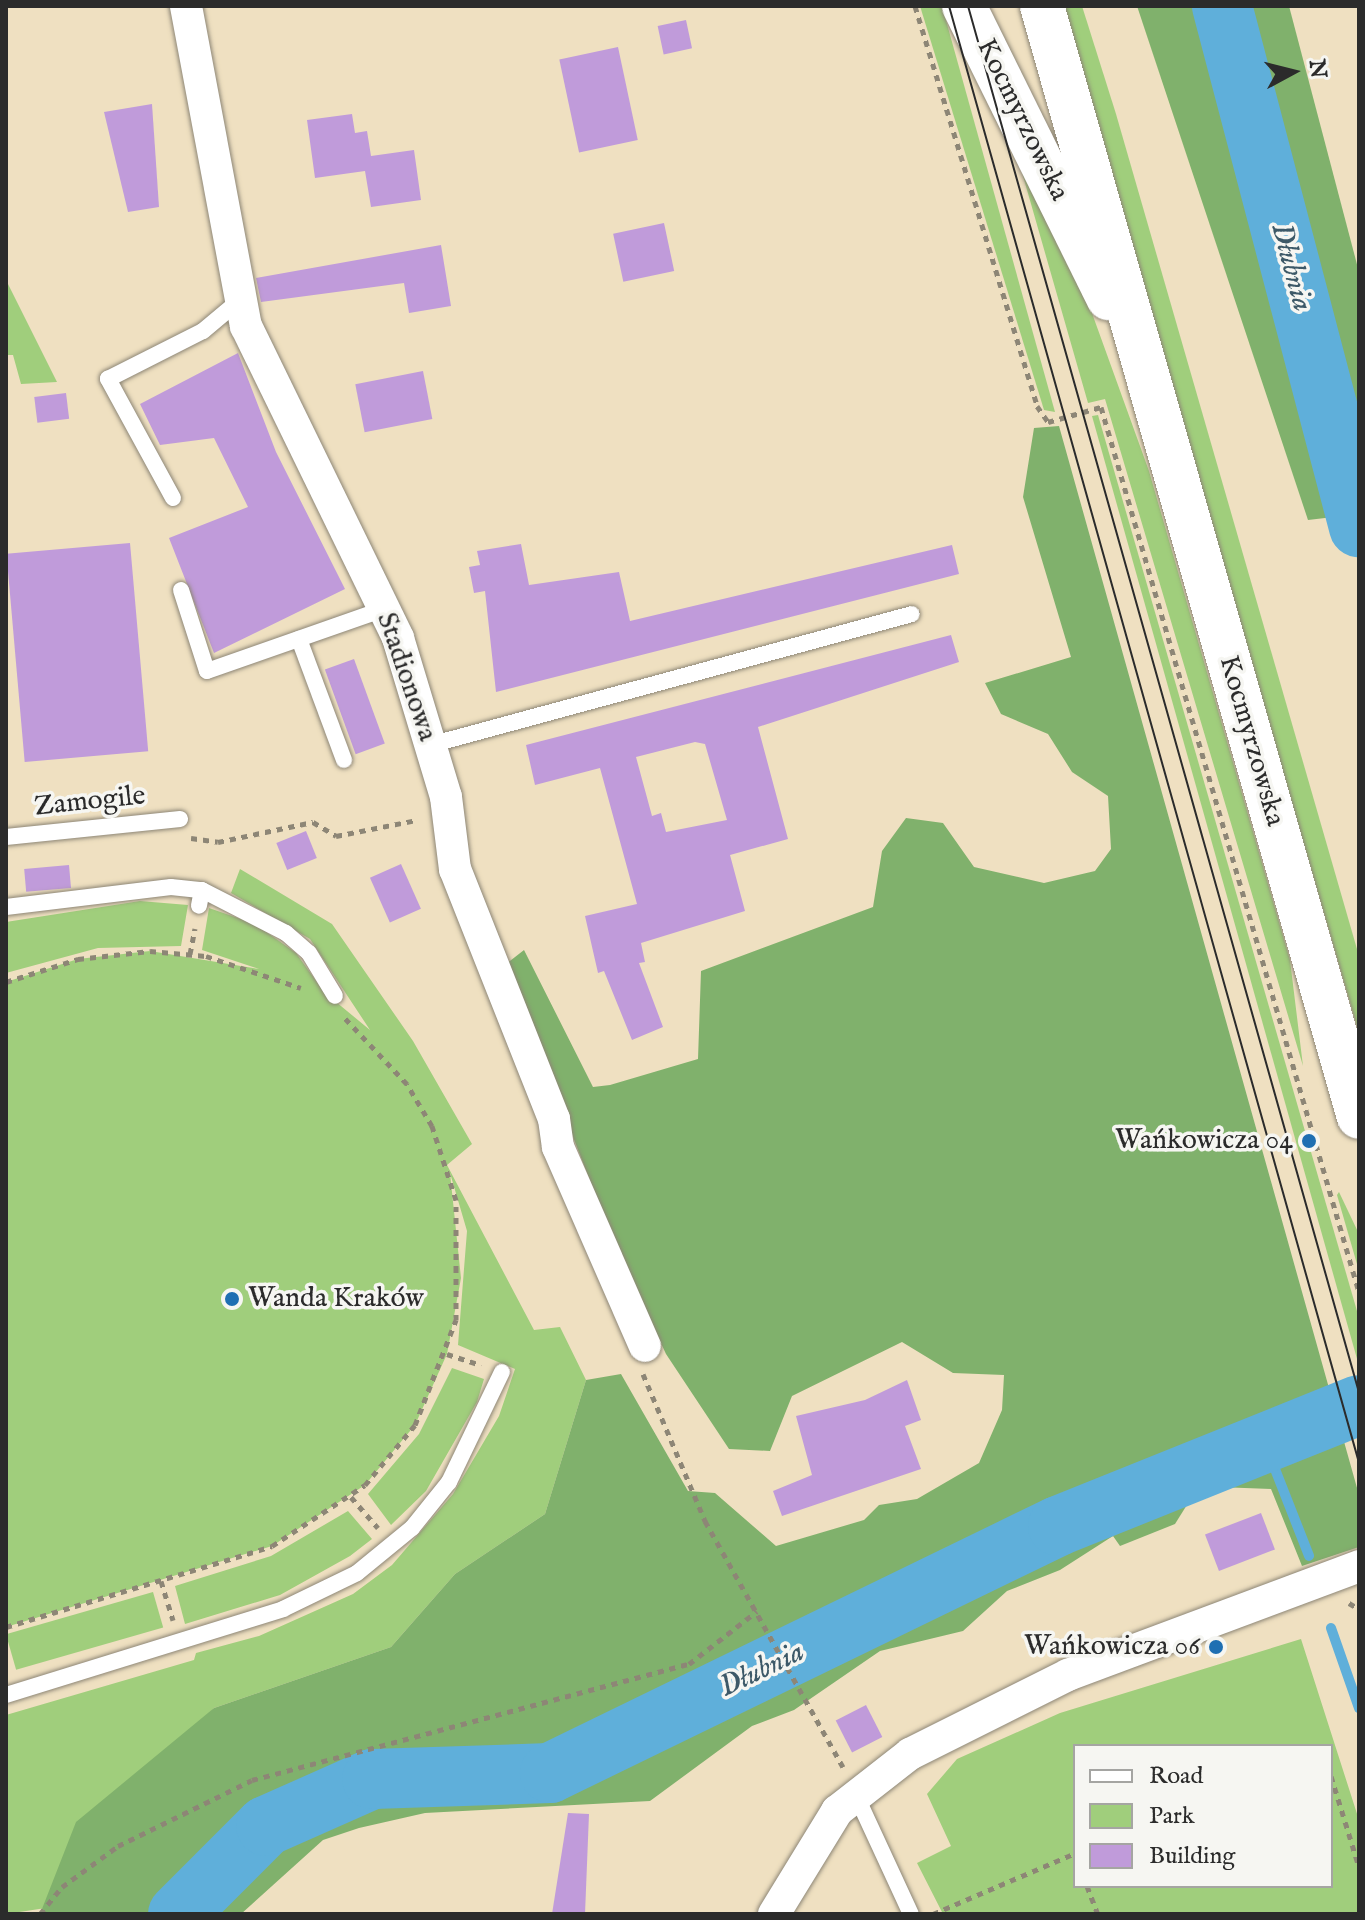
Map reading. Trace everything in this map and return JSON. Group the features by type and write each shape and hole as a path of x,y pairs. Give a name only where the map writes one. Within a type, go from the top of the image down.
{"main road":[{"name":"Kocmyrzowska","path":"964,6 1140,365"},
{"name":"Kocmyrzowska","path":"1042,6 1111,235 1140,365 1359,1117"}],"street":[{"name":"Stadionowa","path":"186,6 246,326 384,609 430,745 448,814 455,869 554,1119 558,1147 645,1346"},
{"path":"774,1914 812,1845 851,1784 1004,1702 1359,1566"}],"lane":[{"path":"173,498 108,379 203,331 240,300"},
{"path":"181,590 207,671 384,609"},
{"path":"430,745 912,614"},
{"path":"299,639 344,760"},
{"name":"Zamogile","path":"6,837 180,819"},
{"path":"6,907 130,888 200,898 286,933 334,1002"},
{"path":"6,1695 283,1609 357,1573 412,1528 449,1482 495,1370"},
{"path":"851,1784 911,1914"}],"path":[{"path":"915,6 1037,406 1048,422 1101,407 1359,1292"},
{"path":"180,819 194,843 313,822 336,836 448,814"},
{"path":"6,982 110,953 191,951 264,970 310,994"},
{"path":"6,1627 272,1546 351,1497 415,1425 447,1354 461,1278 447,1165 407,1084 334,1002"},
{"path":"645,1346 646,1393 660,1427 757,1611 775,1634 851,1784"},
{"path":"447,1354 495,1370"},
{"path":"351,1497 382,1532"},
{"path":"161,1581 175,1626"},
{"path":"40,1914 62,1887 118,1846 252,1780 689,1664 757,1611"},
{"path":"1333,1782 1359,1867"},
{"path":"941,1910 1073,1855"},
{"path":"1088,1888 1098,1914"}],"green space":[{"path":"920,6 942,6 1055,412 1044,410"},
{"path":"1059,6 1082,6 1116,114 1359,956 1359,1033"},
{"path":"1137,6 1289,6 1359,272 1359,514 1308,520"},
{"path":"1003,106 1071,255 1149,471 1290,960 1303,1066 1105,399 1088,403"},
{"path":"6,280 57,382 21,384 13,355 6,355"},
{"path":"1098,415 1359,1318 1359,1366 1092,416"},
{"path":"1059,426 1359,1495 1359,1547 1302,1566 1271,1489 1218,1487 1190,1500 1175,1524 1120,1546 1113,1536 1060,1570 1007,1591 963,1631 880,1651 794,1710 752,1726 650,1801 425,1813 359,1828 323,1840 241,1914 40,1914 76,1822 214,1708 391,1647 455,1574 545,1514 586,1380 621,1374 688,1491 715,1493 776,1546 864,1520 879,1505 917,1499 979,1463 1002,1410 1004,1375 953,1373 902,1342 792,1396 770,1451 729,1449 666,1354 613,1240 506,964 524,950 593,1087 610,1085 698,1059 701,971 873,907 882,851 906,818 943,823 974,867 1044,883 1095,871 1111,849 1108,796 1072,772 1048,734 1001,714 985,683 1071,657 1023,497 1034,428"},
{"name":"Wanda Kraków","path":"240,869 332,924 413,1041 472,1144 447,1165 534,1330 560,1327 586,1380 545,1514 455,1574 391,1647 214,1708 46,1908 6,1914 6,1715 194,1660 196,1653 259,1636 353,1594 392,1565 453,1494 499,1416 515,1369 458,1345 467,1231 450,1173 461,1278 447,1354 415,1425 365,1485 272,1546 6,1627 6,982 78,959 150,951 259,969 202,950 209,908 255,924 296,953 324,992 370,1030 310,939 231,893"},
{"path":"140,901 188,905 181,946 98,948 6,973 6,922"},
{"path":"1339,1192 1359,1234 1359,1271 1337,1195"},
{"path":"452,1368 484,1379 477,1402 426,1491 391,1525 368,1494 419,1434"},
{"path":"348,1511 372,1539 350,1556 280,1595 185,1624 175,1586 271,1556"},
{"path":"153,1592 163,1628 16,1670 6,1634"},
{"path":"1301,1639 1359,1820 1359,1914 943,1914 917,1863 951,1846 927,1794 957,1759 1060,1713"}],"building":[{"path":"686,20 692,48 664,54 658,26"},
{"path":"618,47 638,140 579,152 559,59"},
{"path":"152,104 159,207 128,212 104,112"},
{"path":"352,114 355,133 367,131 371,156 414,150 421,200 371,207 365,171 315,178 307,120"},
{"path":"664,223 674,271 623,282 613,234"},
{"path":"441,245 451,306 409,313 404,283 261,302 256,278"},
{"path":"238,353 276,452 345,589 214,653 169,538 248,507 214,438 160,445 140,404"},
{"path":"423,371 432,419 365,432 355,384"},
{"path":"66,393 69,419 37,423 34,397"},
{"path":"130,543 148,751 25,762 6,554"},
{"path":"521,544 529,585 619,572 630,621 952,545 959,574 496,692 485,591 474,593 469,567 480,565 477,551"},
{"path":"951,635 959,662 758,727 788,839 730,855 745,911 641,943 645,962 639,963 663,1027 632,1040 604,971 598,973 585,916 637,904 600,768 535,785 526,745","holes":["695,742 705,744 727,820 666,832 661,813 652,816 636,757"]},
{"path":"354,659 385,744 356,754 325,670"},
{"path":"306,831 317,858 287,870 276,843"},
{"path":"401,864 421,909 390,923 370,878"},
{"path":"69,865 71,888 26,892 24,869"},
{"path":"907,1380 921,1420 905,1426 921,1469 782,1516 773,1491 812,1475 796,1416 865,1400"},
{"path":"1261,1513 1275,1549 1219,1571 1205,1535"},
{"path":"866,1705 882,1737 852,1753 836,1720"},
{"path":"568,1813 589,1814 585,1914 552,1914"}],"waterway":[{"name":"Dłubnia","path":"1222,6 1359,527"},
{"name":"Dłubnia","path":"178,1914 266,1826 372,1779 550,1773 1058,1526 1359,1405"},
{"path":"1266,1446 1309,1556"},
{"path":"1331,1628 1359,1708"}],"tram line":[{"path":"949,6 1359,1463"},
{"path":"968,6 1359,1392"}],"place":[{"name":"Wańkowicza 04","path":"1309,1141"},
{"name":"Wanda Kraków","path":"232,1299"},
{"name":"Wańkowicza 06","path":"1216,1647"}]}
